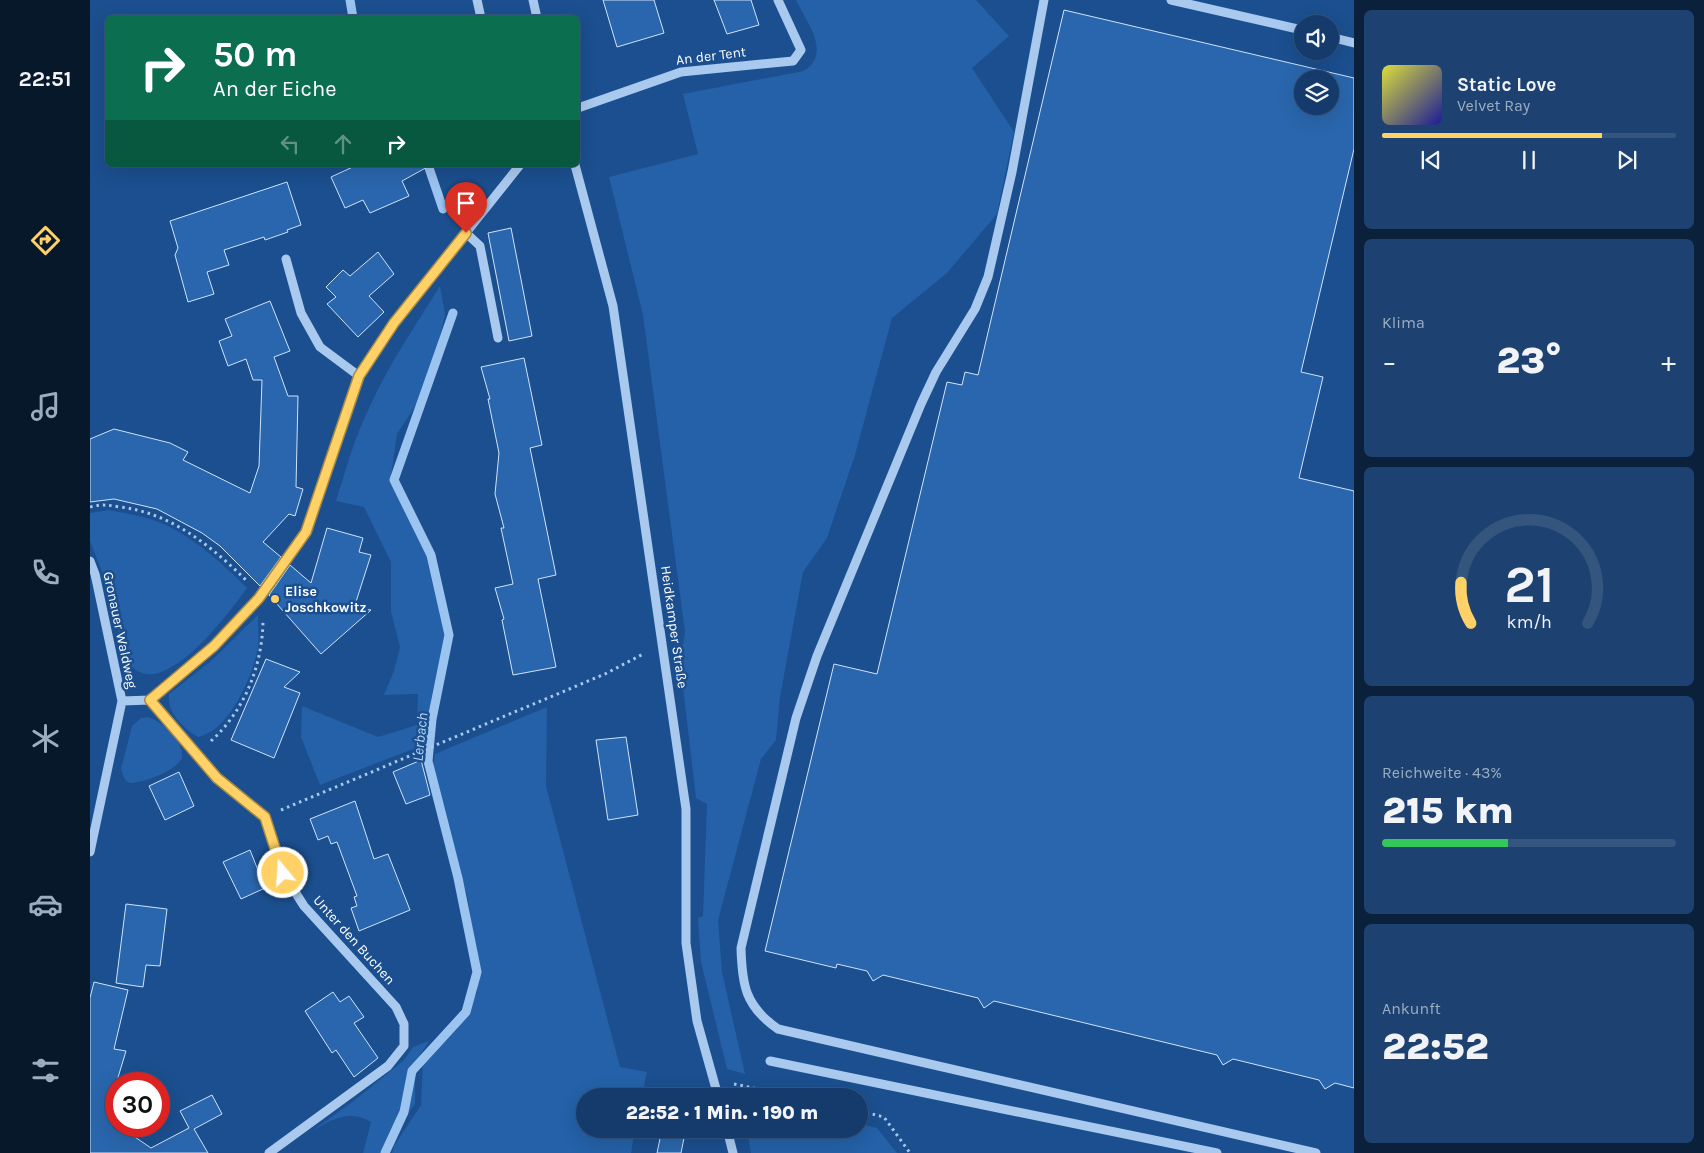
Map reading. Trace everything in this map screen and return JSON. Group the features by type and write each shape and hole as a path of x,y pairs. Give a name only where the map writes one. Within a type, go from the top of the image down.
{"street":[{"path":"477,0 480,15"},
{"path":"533,0 536,15"},
{"name":"An der Tent","path":"580,107 681,72 793,60 801,50 778,0"},
{"path":"1044,0 1012,172 988,277 975,309 936,372 921,404 817,656 796,718 741,948 742,974 748,997 760,1017 778,1028 1316,1153"},
{"path":"1171,0 1216,5 1294,28"},
{"path":"1339,39 1354,42"},
{"path":"122,700 150,700 214,646 259,598 306,532 359,376 394,323 518,167"},
{"name":"Heidkamper Straße","path":"577,167 613,306 686,810 686,943 697,1020 716,1088"},
{"path":"466,233 480,246 498,338"},
{"path":"286,259 302,313 320,347 359,376"},
{"name":"Gronauer Waldweg","path":"90,562 96,574 122,700 90,852"},
{"path":"150,700 189,748 217,778 265,817"},
{"name":"Unter den Buchen","path":"265,817 283,873 304,906 396,1007 404,1024 404,1046 388,1066 269,1153"},
{"path":"770,1061 1217,1153"},
{"path":"729,1138 733,1153"}],"path":[{"path":"90,508 100,504 133,508 170,521 205,544 251,586 259,598 263,614 263,644 248,689 240,706 221,731 207,744 189,748"},
{"path":"265,817 605,674 663,643"},
{"path":"713,1079 755,1088"},
{"path":"868,1114 884,1117 910,1153"}],"shaded area":[{"path":"796,0 976,0 1009,36 972,68 1014,132 997,214 947,273 892,318 855,455 827,538 803,572 780,697 776,740 761,759 718,920 722,972 745,1074 727,1069 701,962 698,918 703,916 707,804 696,798 680,662 685,632 643,315 609,177 698,154 683,94 804,71 812,64 816,56 817,47 815,37"},
{"path":"440,286 445,315 429,385 397,434 390,483 423,538 446,637 432,693 426,744 320,785 301,737 302,706 378,737 417,725 418,694 384,695 394,671 400,647 391,612 391,562 364,507 336,501 355,441 377,390"},
{"path":"109,510 154,520 179,532 210,554 247,588 208,637 190,654 171,667 153,674 137,671 124,655 108,587 90,541 90,513"},
{"path":"258,615 258,647 245,687 238,701 220,724 209,733 198,737 187,729 173,714 169,694 211,661"},
{"path":"547,707 546,786 620,1067 647,1072 644,1088 576,1088 576,1138 634,1138 631,1153 392,1153 394,1146 421,1105 423,1058 436,1039 466,1011 477,993 479,971 467,894 445,833 432,772 435,754"},
{"path":"148,717 160,723 176,739 180,745 182,758 179,763 166,772 143,781 130,783 125,780 121,769 132,726 141,718"},
{"path":"429,1041 418,1058 415,1068 415,1104 386,1145 383,1153 363,1153 371,1122 363,1118 356,1116 341,1117 312,1131 355,1100 404,1060 413,1047"},
{"path":"868,1126 877,1128 897,1153 751,1153 748,1138 868,1138"}],"building":[{"path":"603,0 654,0 664,33 617,47"},
{"path":"714,0 751,0 759,25 727,34"},
{"path":"1064,10 1320,70 1294,70 1294,115 1339,115 1339,74 1354,78 1354,149 1301,372 1323,377 1299,478 1354,491 1354,1088 1335,1083 1325,1089 1319,1080 1233,1059 1223,1065 1217,1055 994,1001 984,1008 978,998 883,975 873,981 867,971 837,964 836,968 765,951 834,664 877,674 947,382 962,385 965,372 978,375"},
{"path":"353,167 427,167 402,181 409,196 370,213 363,200 345,208 331,177"},
{"path":"287,182 301,225 265,240 264,237 224,250 229,265 207,272 214,294 188,302 175,255 178,248 170,221"},
{"path":"511,228 532,336 509,341 488,233"},
{"path":"378,252 394,274 369,296 384,312 358,337 327,304 336,297 326,287 343,270 350,276"},
{"path":"270,301 290,351 274,357 288,396 298,396 296,487 303,489 295,516 289,514 263,542 281,557 260,586 220,546 202,533 157,509 114,499 90,502 90,439 114,429 170,443 188,452 183,460 250,493 259,466 262,380 253,380 246,359 228,366 219,341 232,336 225,319"},
{"path":"524,358 542,445 530,448 556,575 538,579 556,667 513,675 502,620 504,619 495,588 513,584 501,528 504,528 495,494 499,453 488,399 490,399 481,367"},
{"path":"327,528 363,538 359,552 371,555 354,608 371,610 321,654 269,595 290,565 311,583"},
{"path":"266,659 300,672 284,687 300,693 274,758 231,740"},
{"path":"626,737 638,815 608,820 596,740"},
{"path":"421,760 430,795 406,804 393,772"},
{"path":"179,772 194,806 165,820 149,786"},
{"path":"355,801 374,859 388,854 410,910 359,931 351,908 357,906 354,897 357,896 337,842 331,844 328,836 318,840 310,819"},
{"path":"250,850 265,888 241,899 223,862"},
{"path":"126,904 167,909 160,966 146,965 143,987 116,983"},
{"path":"94,982 128,990 114,1049 126,1051 120,1072 105,1072 105,1137 135,1137 151,1148 189,1128 180,1111 212,1095 222,1114 194,1129 208,1153 90,1153 90,998"},
{"path":"333,992 340,1002 349,996 364,1017 354,1023 378,1058 354,1077 336,1050 332,1053 305,1011"},
{"path":"660,1138 684,1138 681,1153 657,1153"}],"waterway":[{"name":"Lerbach","path":"350,0 352,15"},
{"name":"Lerbach","path":"429,167 443,209"},
{"name":"Lerbach","path":"385,1153 404,1112 412,1071 466,1012 477,972 458,878 428,761 432,719 449,635 431,555 394,480 453,313"}],"place":[{"name":"Elise Joschkowitz","path":"275,599"}],"route":[{"path":"283,873 265,817 217,778 189,748 150,700 214,646 259,598 306,532 359,376 394,323 466,233"}]}
